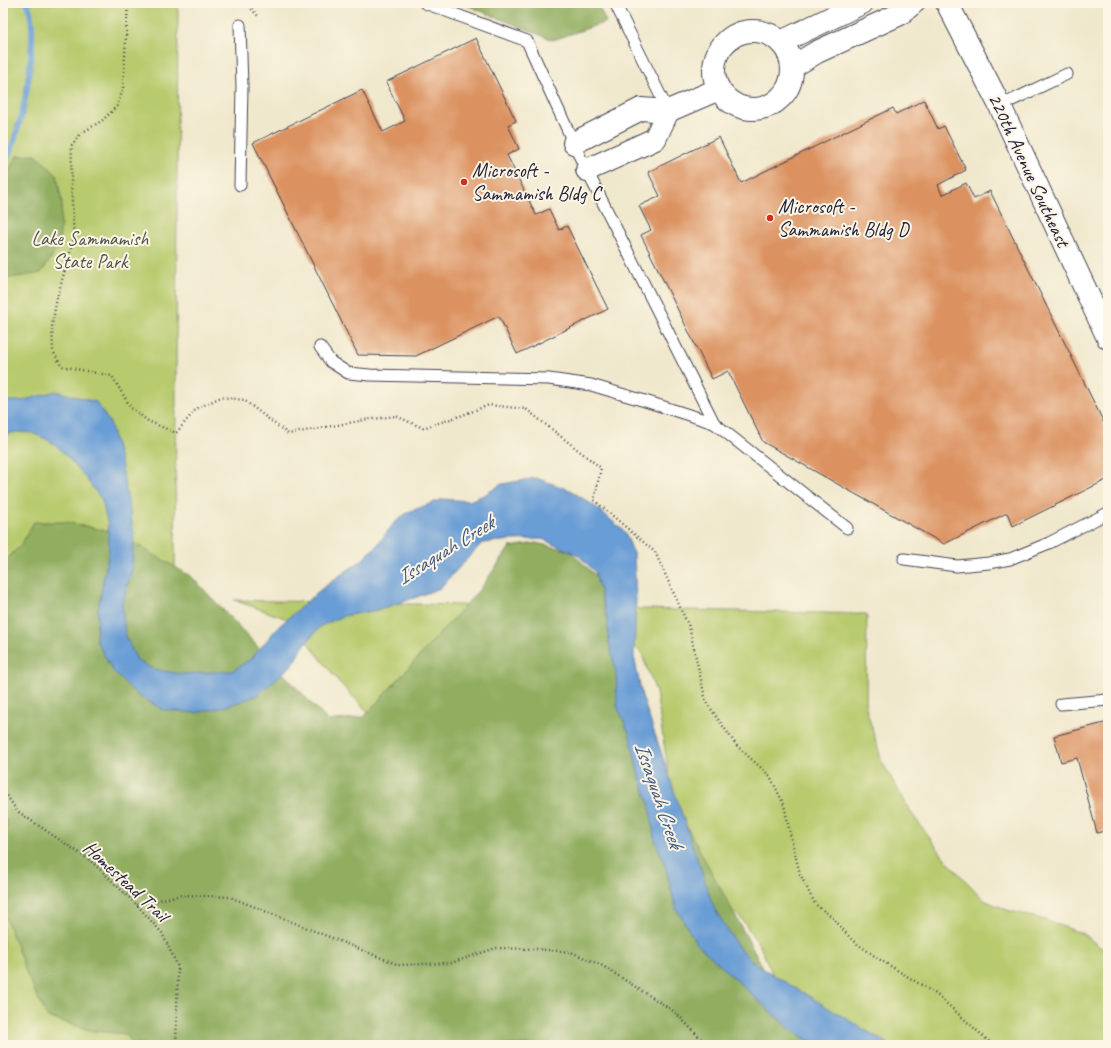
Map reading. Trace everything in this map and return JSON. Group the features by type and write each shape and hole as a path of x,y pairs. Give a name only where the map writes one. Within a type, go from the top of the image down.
{"street":[{"path":"781,42 862,3"},
{"path":"792,67 817,52 900,14 913,3"},
{"name":"220th Avenue Southeast","path":"947,3 1102,307 1108,338"},
{"path":"747,31 759,31 771,35 781,42 791,58 792,67 791,80 785,92 776,102 764,107 751,109 738,106 727,99 719,89 714,77 714,65 724,42 735,35 747,31"},
{"path":"574,143 640,109 668,110 719,89"},
{"path":"587,170 655,139 668,110"}],"lane":[{"path":"425,3 527,41 587,170 714,423"},
{"path":"615,3 668,110"},
{"path":"240,25 242,86 240,185"},
{"path":"1000,106 1067,74"},
{"path":"320,347 331,362 348,373 370,375 549,379 591,385 714,423 847,528"},
{"path":"904,559 958,566 1010,559 1049,543 1108,513"},
{"path":"1061,704 1108,700"}],"path":[{"path":"128,3 123,89 117,106 103,120 80,134 72,145 71,183 74,238 52,325 53,351 61,366 112,376 130,408 148,421 176,434 196,409 221,398 244,400 288,434 396,416 423,428 489,405 526,409 601,468 594,500 655,552 689,627 706,702 737,746 770,776 784,805 800,874 815,904 833,918 853,941 936,994 992,1045"},
{"path":"246,3 258,16"},
{"name":"Homestead Trail","path":"3,789 18,810 91,862 137,905 162,933 178,967 176,1045"},
{"path":"137,905 181,895 230,897 399,965 451,963 496,948 571,952 604,966 676,1012 707,1045"}],"green space":[{"name":"Lake Sammamish State Park","path":"3,3 178,3 175,571 157,1045 3,1045"},
{"path":"461,3 597,3 606,22 553,40"},
{"path":"36,155 57,175 62,204 59,246 41,273 3,279 3,183 17,156"},
{"path":"34,522 65,522 121,535 192,577 328,721 364,717 481,588 510,547 536,543 570,551 601,581 656,770 783,1004 856,1045 132,1045 127,1034 93,1031 47,1017 28,977 3,911 3,872 7,821 3,819 3,563 21,545"},
{"path":"234,600 867,614 866,708 882,762 912,814 946,860 984,900 1007,910 1045,920 1083,934 1108,953 1108,1045 833,1045 776,982 760,946 741,918 707,889 679,825 667,763 656,692 641,652 614,631 372,716 339,682 290,620"}],"water":[{"name":"Issaquah Creek","path":"56,391 96,402 110,423 121,463 134,534 132,569 122,604 125,635 137,660 152,669 181,674 232,671 252,658 277,628 319,591 361,561 378,544 394,523 408,512 443,499 469,501 484,495 502,484 536,478 570,490 596,507 625,532 634,554 636,599 634,656 642,696 714,908 738,947 754,963 890,1045 816,1045 791,1030 697,944 676,908 664,862 654,837 650,807 638,772 629,733 617,706 616,673 609,642 607,619 595,572 578,555 542,539 482,543 440,588 377,610 344,616 321,626 305,644 291,666 256,696 224,707 195,713 164,710 137,695 112,670 96,640 98,609 109,550 108,526 102,500 81,472 59,448 48,440 32,433 17,432 3,435 3,401 21,401"}],"building":[{"path":"476,38 516,121 508,125 519,149 507,155 536,215 549,209 559,230 567,226 608,309 517,354 499,316 416,356 358,355 253,143 362,90 383,132 405,121 386,82"},
{"path":"924,100 938,129 944,126 966,170 938,185 942,195 966,183 974,199 990,191 1108,431 1108,479 1013,526 1007,513 944,544 763,442 728,371 712,379 641,235 651,230 639,206 660,196 648,172 719,137 741,183 893,108 896,114"},
{"path":"1108,722 1108,830 1097,833 1077,758 1061,762 1054,736"}],"waterway":[{"path":"3,166 20,122 30,68 32,31 31,15 27,3"}],"place":[{"name":"Microsoft - Sammamish Bldg C","path":"464,182"},
{"name":"Microsoft - Sammamish Bldg D","path":"770,218"}]}
